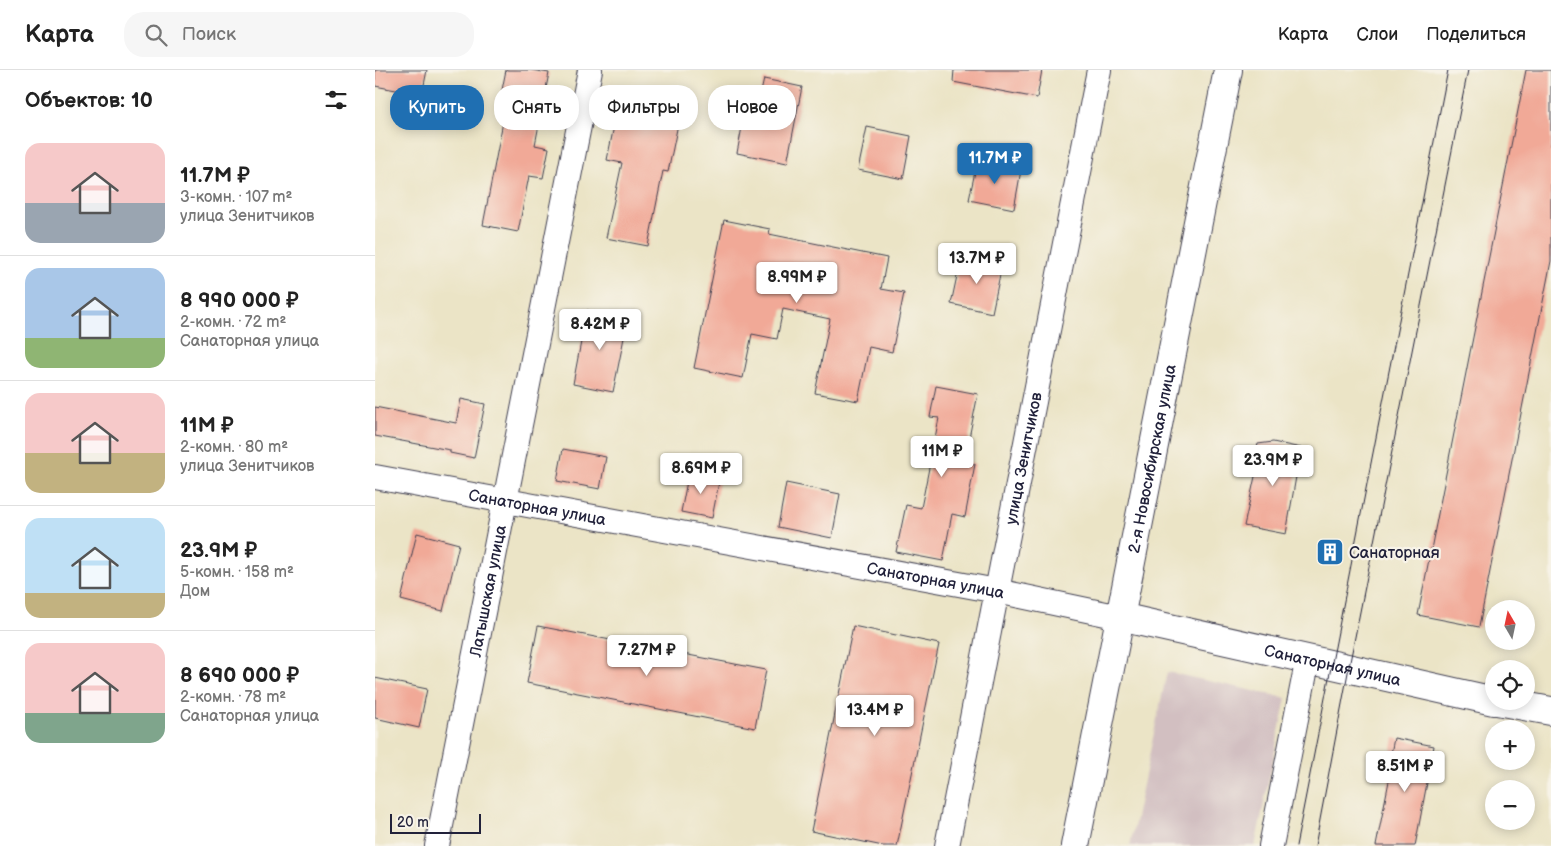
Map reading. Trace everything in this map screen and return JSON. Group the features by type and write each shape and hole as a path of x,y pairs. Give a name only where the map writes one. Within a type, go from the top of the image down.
{"main road":[{"name":"2-я Новосибирская улица","path":"1075,846 1228,70"},
{"name":"Санаторная улица","path":"1120,617 1485,699"},
{"name":"Санаторная улица","path":"1535,708 1551,711"}],"street":[{"name":"Латышская улица","path":"437,846 590,70"},
{"name":"улица Зенитчиков","path":"947,846 1099,70"},
{"name":"Санаторная улица","path":"375,477 997,591 1120,617"},
{"path":"1271,846 1309,658"}],"shaded area":[{"path":"1167,672 1286,698 1255,846 1130,846"}],"building":[{"path":"375,70 427,70 424,85 390,85 390,89 375,86"},
{"path":"506,70 531,70 549,73 547,85 503,85"},
{"path":"954,70 1042,70 1037,98 953,82"},
{"path":"1526,70 1551,70 1551,261 1479,627 1418,615"},
{"path":"764,79 792,85 763,85"},
{"path":"796,86 802,87 796,117"},
{"path":"867,127 911,136 903,179 858,170"},
{"path":"501,130 538,130 535,145 549,148 543,178 529,176 518,232 483,225"},
{"path":"613,130 677,130 668,172 663,171 648,246 606,238 622,163 607,160"},
{"path":"741,130 794,130 787,163 737,153"},
{"path":"977,162 1021,170 1014,209 969,200"},
{"path":"724,220 770,229 769,234 887,258 881,289 904,293 892,352 869,347 858,401 815,393 830,319 783,309 777,339 752,334 743,378 694,368"},
{"path":"961,257 1002,265 992,313 951,304"},
{"path":"587,310 628,318 613,392 573,384"},
{"path":"936,386 978,394 964,462 975,464 965,517 952,514 943,561 896,552 906,505 921,508 939,418 930,417"},
{"path":"461,399 485,404 474,458 450,453 450,450 375,436 375,407 456,423"},
{"path":"1273,442 1301,448 1286,534 1244,526 1256,472 1251,467 1258,444"},
{"path":"563,449 606,457 600,489 557,481"},
{"path":"689,471 720,477 712,518 681,512"},
{"path":"786,483 840,494 832,538 778,527"},
{"path":"417,533 459,544 443,611 401,600"},
{"path":"538,626 766,670 755,728 527,683"},
{"path":"853,626 939,644 897,846 883,846 811,831"},
{"path":"375,678 427,689 419,728 375,718"},
{"path":"1394,738 1434,746 1415,846 1376,846 1390,776 1387,775"}],"tram line":[{"path":"1296,846 1448,70"},
{"path":"1315,846 1468,70"}],"place":[{"name":"Санаторная","path":"1330,552"}]}
